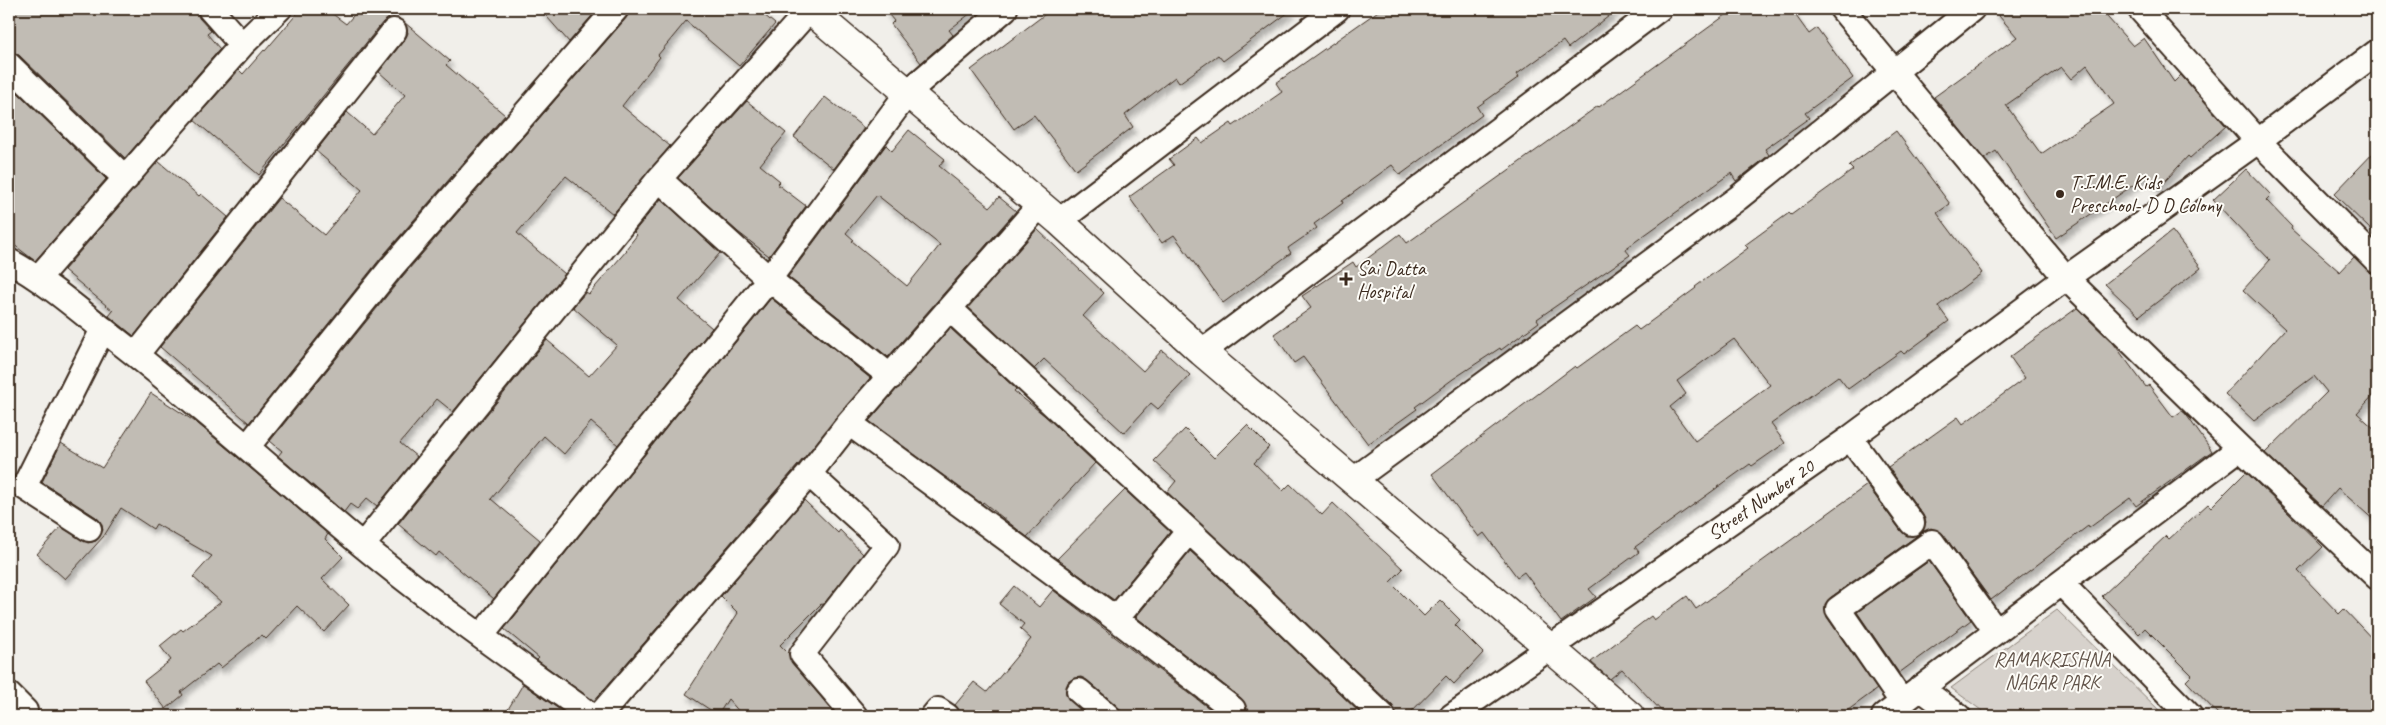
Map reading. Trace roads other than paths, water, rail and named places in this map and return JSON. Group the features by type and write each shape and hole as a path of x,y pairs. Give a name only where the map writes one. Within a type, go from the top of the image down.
{"street":[{"path":"210,9 242,45"},
{"path":"39,278 242,45 279,9"},
{"path":"248,446 391,268 616,9"},
{"path":"363,545 659,179 809,9 909,92 1049,213 1202,352 1630,716"},
{"path":"481,636 770,279 909,92 1005,9"},
{"path":"599,716 950,309 1049,213 1337,9"},
{"path":"1202,352 1658,9"},
{"path":"1842,9 2066,278 2240,448 2377,577"},
{"path":"1352,481 1738,198 1972,9"},
{"path":"2140,9 2258,141 2377,261"},
{"path":"136,355 394,31"},
{"name":"Street Number 20","path":"1452,716 1850,438 2377,52"},
{"path":"9,64 126,179"},
{"path":"659,179 770,279 891,376"},
{"path":"9,261 39,278 136,355 248,446 363,545 481,636 592,716"},
{"path":"950,309 1245,583 1383,716"},
{"path":"89,529 16,484 103,329"},
{"path":"850,423 1116,619 1233,709 1227,716"},
{"path":"1850,438 1912,523"},
{"path":"1996,631 1932,542 1838,609 1893,709 2240,448"},
{"path":"809,474 887,545 802,654 853,715"},
{"path":"1116,619 1188,532"},
{"path":"2061,583 2190,716"},
{"path":"1920,688 1958,716"},
{"path":"1079,691 1108,716"},
{"path":"933,716 938,710 947,716"}],"place":[{"name":"T.I.M.E. Kids Preschool- D D Colony","path":"2060,194"},
{"name":"Sai Datta Hospital","path":"1346,279"}],"park label":[{"name":"RAMAKRISHNA NAGAR PARK","path":"2052,670"}]}
